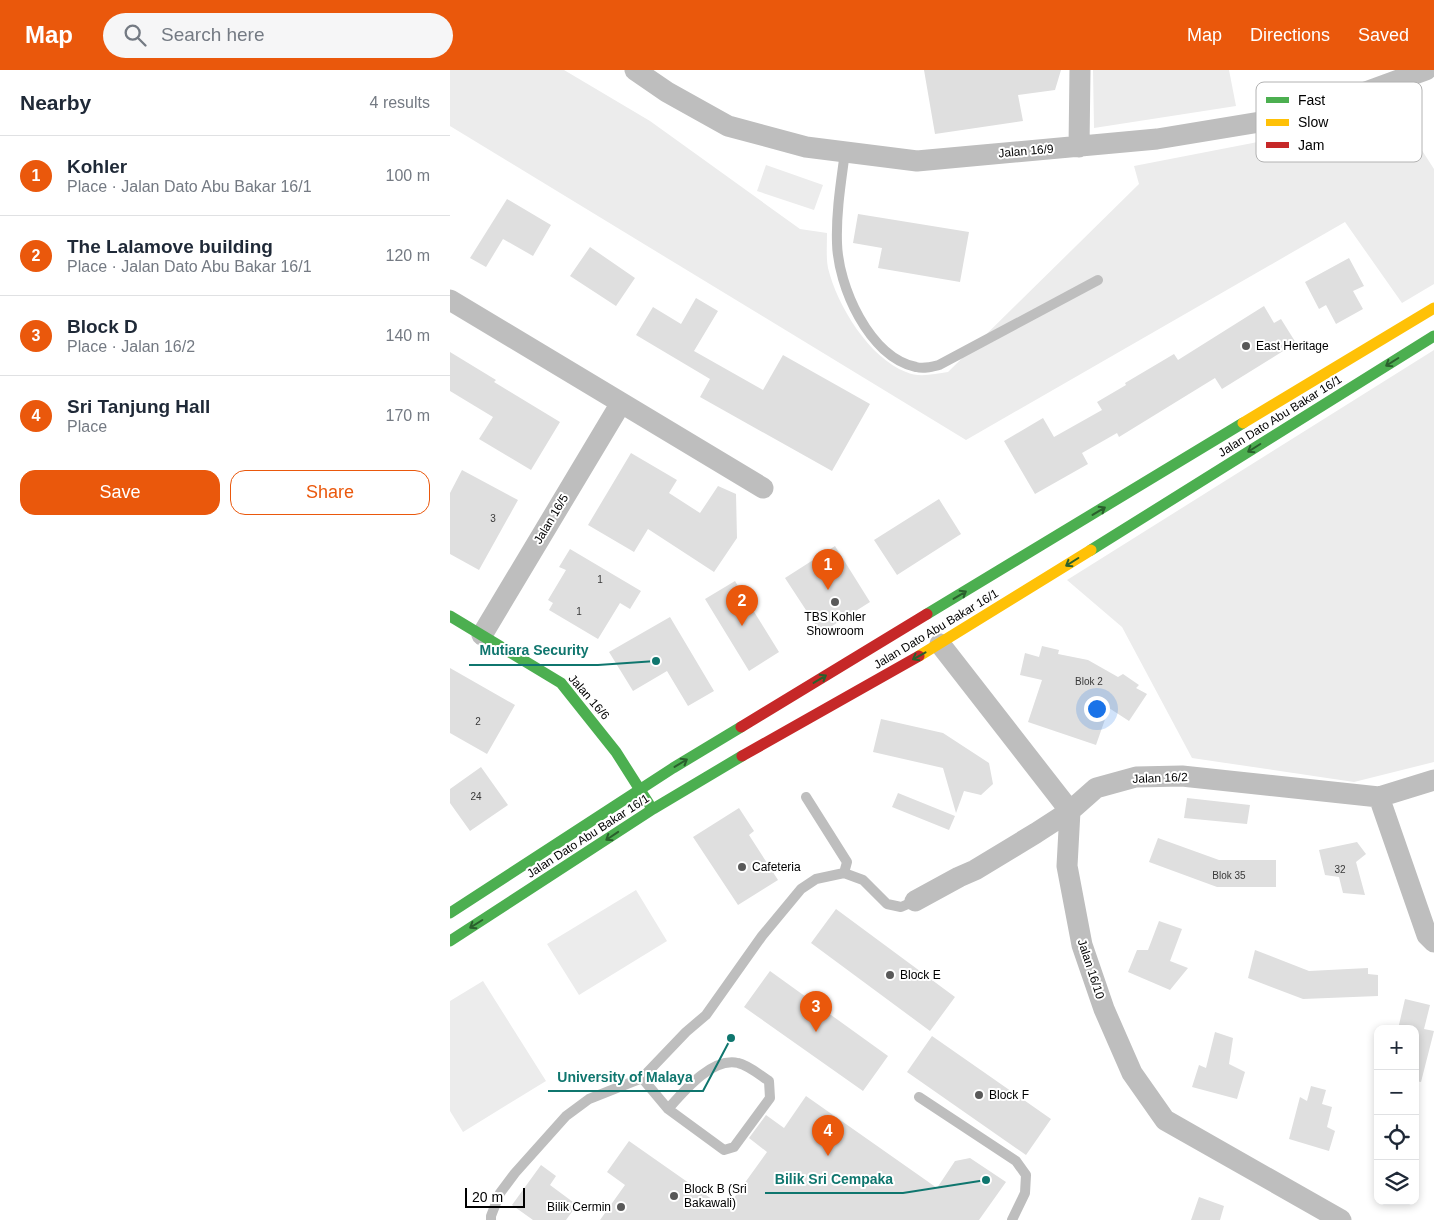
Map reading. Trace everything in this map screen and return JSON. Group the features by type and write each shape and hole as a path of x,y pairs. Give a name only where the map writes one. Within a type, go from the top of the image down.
{"main road":[{"name":"Jalan Dato Abu Bakar 16/1","path":"450,913 640,789 1434,308"},
{"name":"Jalan Dato Abu Bakar 16/1","path":"450,941 553,876 653,809 755,748 940,644 1434,336"},
{"name":"Jalan 16/6","path":"450,616 561,683 616,752 653,809"}],"street":[{"name":"Jalan 16/9","path":"635,70 667,92 728,126 806,146 917,162 1157,139 1256,123"},
{"path":"1079,146 1080,70"},
{"name":"Jalan 16/9","path":"1393,82 1426,70"},
{"path":"450,300 763,488"},
{"name":"Jalan 16/5","path":"482,635 621,403"},
{"path":"940,644 1070,811"},
{"name":"Jalan 16/2","path":"915,901 975,870 1070,811 1096,788 1136,776 1182,776 1379,797 1434,780"},
{"path":"1379,797 1426,935 1434,942"},
{"name":"Jalan 16/10","path":"1070,811 1067,866 1082,945 1104,1010 1132,1073 1165,1120 1341,1220"}],"lane":[{"path":"845,152 838,204 837,243 839,266 846,290 873,338 889,353 904,363 927,368 938,365 1098,280"},
{"path":"806,797 847,862 844,873"},
{"path":"491,1220 490,1216 500,1193 521,1166 566,1116 589,1099 642,1078 686,1032 706,1015 762,936 801,889 816,879 844,873 863,880 887,904 901,907 915,901"},
{"path":"642,1078 668,1109 724,1150 734,1147 770,1098 769,1081 740,1063 725,1062 710,1070 690,1086 668,1109"},
{"path":"919,1097 1016,1161 1026,1175 1025,1193 1012,1220"}],"shaded area":[{"path":"450,70 564,70 650,121 800,229 827,233 828,268 832,283 857,329 879,355 892,365 916,375 948,372 1139,184 1134,166 1256,142 1256,162 1422,162 1422,150 1434,169 1434,284 1402,303 1345,222 966,440 450,126"},
{"path":"1093,70 1229,70 1236,106 1094,128"},
{"path":"766,165 823,185 814,210 757,191"},
{"path":"1434,350 1434,762 1354,782 1192,758 1122,627 1067,580"},
{"path":"636,890 667,941 579,995 547,944"},
{"path":"483,981 546,1081 463,1132 450,1111 450,1001"}],"building":[{"path":"924,70 1061,70 1055,90 1018,95 1023,121 935,134"},
{"path":"507,199 551,225 533,256 503,239 486,267 470,258"},
{"path":"858,214 969,232 960,282 878,268 882,248 853,243"},
{"path":"590,247 635,278 616,306 570,276"},
{"path":"1349,258 1364,286 1353,291 1363,309 1336,324 1326,305 1319,309 1305,282"},
{"path":"696,298 718,311 694,351 763,390 783,355 870,404 832,471 700,397 710,379 636,335 653,307 681,324"},
{"path":"1264,306 1274,323 1281,319 1296,343 1222,389 1215,378 1119,437 1117,433 1082,453 1088,464 1035,494 1004,441 1043,418 1054,437 1102,410 1097,402 1126,385 1125,383 1174,354 1178,360"},
{"path":"450,352 496,380 494,382 560,422 531,470 479,439 493,417 450,391"},
{"path":"631,453 677,480 669,493 700,513 718,486 736,494 737,538 714,572 648,529 634,552 588,525"},
{"path":"462,470 518,500 479,570 450,554 450,493"},
{"path":"939,499 961,534 897,575 874,540"},
{"path":"835,546 870,602 821,633 785,578"},
{"path":"570,549 641,591 630,609 620,603 598,639 549,610 553,603 548,600 566,570 559,567"},
{"path":"735,581 779,652 749,671 705,599"},
{"path":"670,617 714,691 688,706 667,671 633,691 609,652"},
{"path":"1042,646 1059,650 1058,654 1088,660 1118,677 1123,674 1139,685 1136,688 1147,694 1129,721 1109,708 1096,745 1028,722 1042,680 1020,675 1025,653 1039,657"},
{"path":"450,668 515,705 487,754 450,733"},
{"path":"881,719 943,733 989,763 993,784 981,795 964,791 956,813 943,768 873,752"},
{"path":"481,767 508,805 470,831 450,803 450,789"},
{"path":"898,793 955,816 949,830 892,807"},
{"path":"1187,798 1250,805 1247,824 1184,818"},
{"name":"Cafeteria","path":"739,808 754,831 749,835 778,880 738,905 693,837"},
{"path":"1158,838 1219,860 1276,860 1276,887 1217,887 1149,862"},
{"path":"1357,842 1366,854 1356,862 1365,895 1343,893 1339,877 1325,875 1319,850"},
{"name":"Block E","path":"836,909 955,997 930,1031 811,943"},
{"path":"1159,921 1182,929 1170,961 1188,968 1170,990 1128,972 1137,950 1148,950"},
{"path":"1255,950 1309,971 1368,968 1368,974 1378,975 1378,996 1303,999 1248,978"},
{"path":"770,971 888,1056 863,1091 744,1007"},
{"path":"1405,999 1430,1005 1424,1029 1434,1031 1421,1082 1419,1082 1419,1025 1399,1025"},
{"path":"1215,1032 1233,1038 1229,1064 1245,1072 1237,1099 1192,1087 1199,1065 1206,1068"},
{"name":"Block F","path":"932,1036 1051,1119 1026,1155 907,1072"},
{"path":"1311,1086 1326,1090 1322,1104 1332,1107 1327,1127 1335,1131 1329,1151 1289,1139 1300,1097 1307,1101"},
{"path":"806,1096 937,1188 955,1161 970,1158 1006,1182 979,1220 600,1220 625,1185 607,1172 629,1141 726,1209 767,1152 749,1138 766,1115 784,1128"},
{"path":"541,1165 556,1176 550,1185 577,1205 566,1220 533,1220 512,1205"},
{"path":"1199,1197 1224,1206 1220,1220 1191,1220"}],"traffic: fast":[{"path":"1091,550 1434,336"},
{"path":"927,614 1243,423"},
{"path":"450,616 561,683 616,752 649,804"},
{"path":"450,913 673,768 741,727"},
{"path":"450,941 653,809 742,756"}],"traffic: slow":[{"path":"1243,423 1434,308"},
{"path":"919,656 1091,550"}],"traffic: jam":[{"path":"741,727 927,614"},
{"path":"742,756 919,656"}],"place":[{"name":"East Heritage","path":"1246,346"},
{"name":"Kohler","path":"828,590"},
{"name":"TBS Kohler Showroom","path":"835,602"},
{"name":"The Lalamove building","path":"742,626"},
{"name":"Mutiara Security","path":"656,661"},
{"name":"Cafeteria","path":"742,867"},
{"name":"Block E","path":"890,975"},
{"name":"Block D","path":"816,1032"},
{"name":"University of Malaya","path":"731,1038"},
{"name":"Block F","path":"979,1095"},
{"name":"Sri Tanjung Hall","path":"828,1156"},
{"name":"Bilik Sri Cempaka","path":"986,1180"},
{"name":"Block B (Sri Bakawali)","path":"674,1196"},
{"name":"Bilik Cermin","path":"621,1207"}]}
